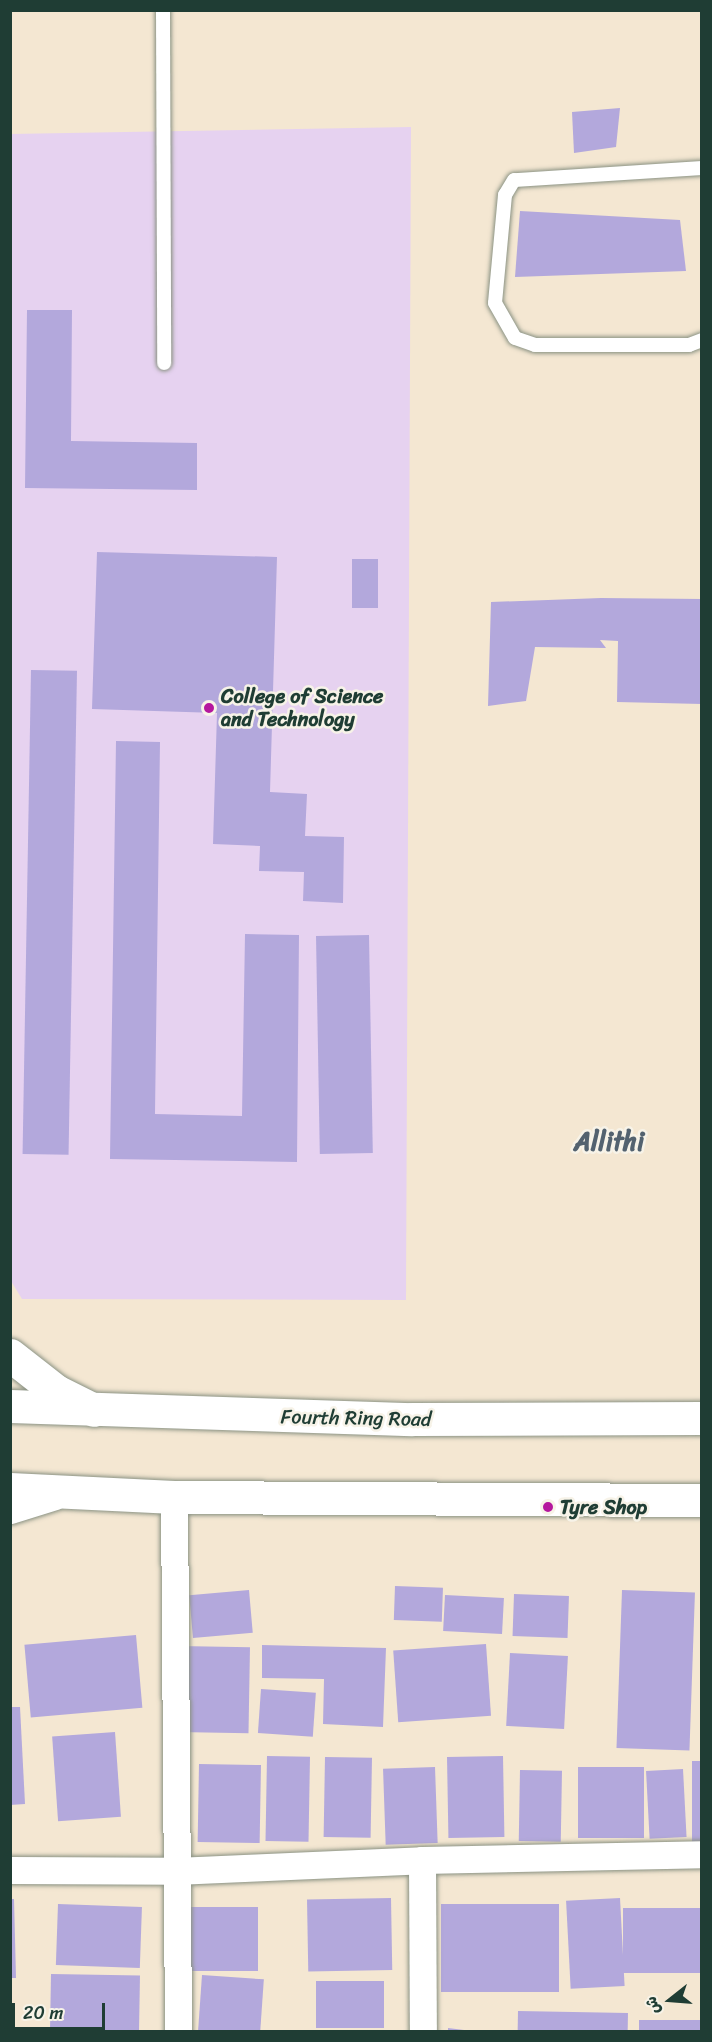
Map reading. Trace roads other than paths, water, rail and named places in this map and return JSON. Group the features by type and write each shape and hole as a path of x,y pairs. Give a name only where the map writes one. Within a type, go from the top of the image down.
{"main road":[{"path":"10,1355 56,1391 98,1412"},
{"name":"Fourth Ring Road","path":"10,1407 98,1412 412,1419 702,1418"},
{"path":"10,1489 174,1497 702,1500"}],"street":[{"path":"10,1510 66,1493"},
{"path":"174,1497 175,1871 178,2031"},
{"path":"10,1870 175,1871 422,1860 702,1854"},
{"path":"422,1860 423,2031"}],"lane":[{"path":"163,10 164,363"},
{"path":"702,168 514,180 505,195 495,303 515,338 535,345 689,345 702,340"}],"place":[{"name":"College of Science and Technology","path":"209,708"},
{"name":"Tyre Shop","path":"548,1507"}],"district":[{"name":"Allithi","path":"609,1142"}]}
